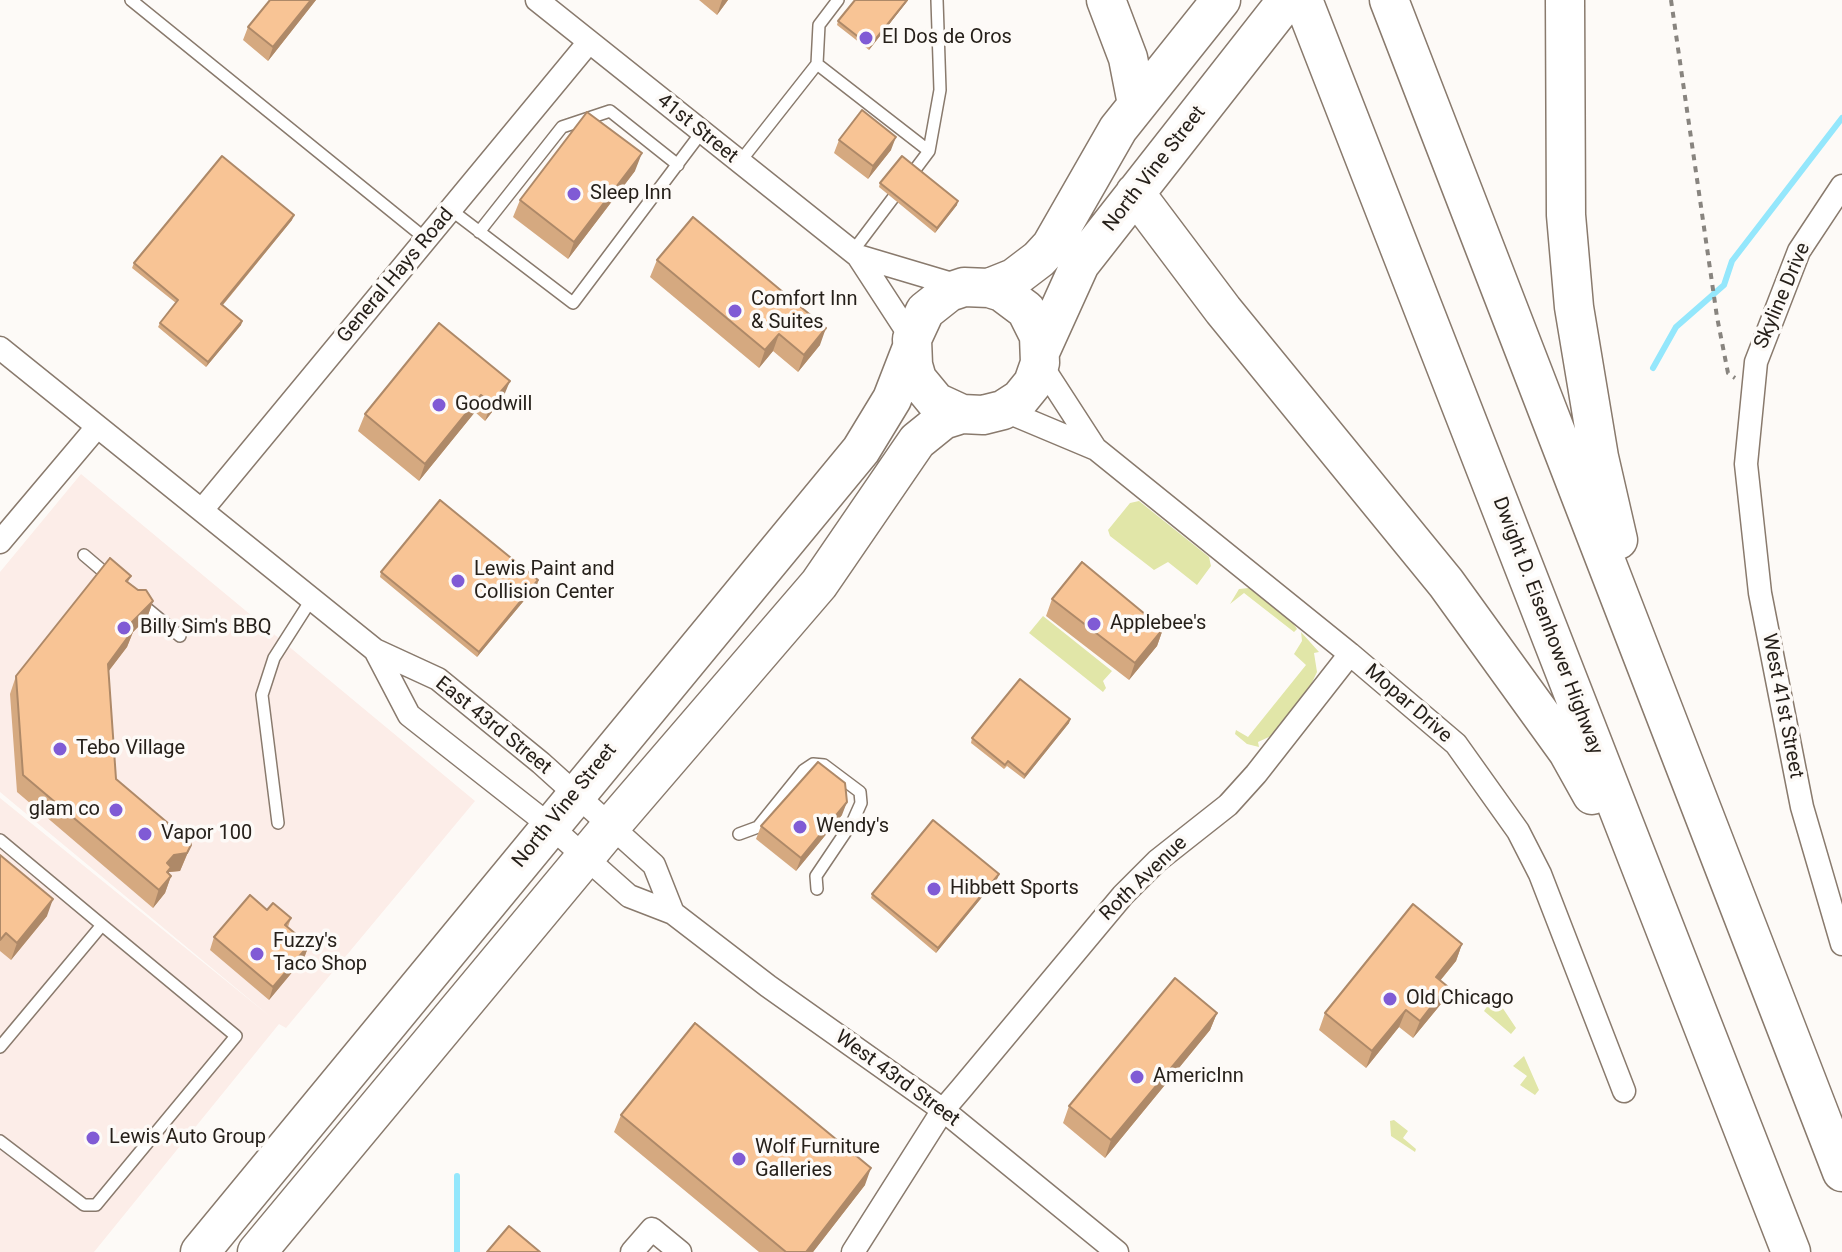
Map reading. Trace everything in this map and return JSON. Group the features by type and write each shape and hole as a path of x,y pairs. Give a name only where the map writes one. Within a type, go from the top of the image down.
{"highway":[{"path":"1106,0 1128,58 1137,104"},
{"path":"962,414 936,402 917,379 912,345 925,311 936,300 1014,278 1051,246 1103,151 1221,0"},
{"name":"North Vine Street","path":"1040,357 1080,264 1287,0"},
{"name":"Dwight D. Eisenhower Highway","path":"1303,0 1791,1252"},
{"path":"1389,0 1842,1172"},
{"path":"1565,0 1566,215 1574,307 1599,457 1648,671"},
{"path":"1135,193 1223,310 1446,583 1568,752 1658,913"},
{"path":"257,1252 611,826 819,584 917,441 943,420 962,414 983,415 1003,410 1020,399 1033,383 1040,357 1039,336 1026,310 1002,292 976,288"},
{"name":"North Vine Street","path":"200,1252 861,450 892,399 912,345"}],"street":[{"name":"41st Street","path":"541,1 701,133 856,254 912,345"},
{"name":"General Hays Road","path":"202,510 589,42"},
{"name":"Skyline Drive","path":"1746,464 1756,362 1799,251 1842,186"},
{"name":"41st Street","path":"856,254 976,288"},
{"name":"East 43rd Street","path":"0,348 375,650 438,679 575,794 654,865 673,913"},
{"name":"Mopar Drive","path":"1040,357 1096,449"},
{"name":"Mopar Drive","path":"1003,410 1096,449 1350,654 1456,744 1518,831 1540,874 1624,1091"},
{"path":"0,542 97,427"},
{"name":"West 41st Street","path":"1746,464 1760,593 1802,807 1842,944"},
{"name":"East 43rd Street","path":"375,650 409,715 549,825 629,896 673,913"},
{"name":"Roth Avenue","path":"853,1252 943,1110 1123,895 1157,861 1228,805 1256,774 1350,654"},
{"name":"West 43rd Street","path":"673,913 768,986 943,1110 1117,1252"},
{"path":"632,1252 652,1229 680,1252"}],"lane":[{"path":"131,0 426,239"},
{"path":"739,163 817,64 819,25 838,0"},
{"path":"914,171 929,151 940,90 937,0"},
{"path":"817,64 929,151"},
{"path":"479,232 562,127 610,111 678,165"},
{"path":"451,210 573,303 701,133"},
{"path":"856,254 893,198"},
{"path":"84,555 120,586"},
{"path":"132,596 180,636"},
{"path":"278,823 262,695 274,658 311,600"},
{"path":"739,834 758,827 804,770 813,764 824,765 860,792 861,803 853,821 816,876 817,889"},
{"path":"0,840 236,1036 96,1205 84,1205 0,1141"},
{"path":"0,1047 102,925"}],"path":[{"path":"1671,0 1717,317 1728,373 1737,380 1754,383"}],"shaded area":[{"name":"Tebo Village","path":"81,474 475,801 286,1028 279,1024 94,1252 0,1252 0,798 272,1018 0,792 0,572"}],"green space":[{"path":"1139,501 1209,557 1211,566 1197,585 1168,562 1154,570 1110,536 1108,530 1130,503"},
{"path":"1249,588 1297,629 1294,632 1244,593 1230,604 1239,589"},
{"path":"1043,616 1112,671 1103,681 1106,688 1103,692 1029,633"},
{"path":"1301,632 1319,652 1314,653 1317,672 1309,689 1271,736 1258,742 1259,747 1247,744 1235,734 1236,730 1248,737 1306,665 1294,654 1302,641"},
{"path":"1500,1004 1516,1028 1511,1034 1484,1011 1488,1005"},
{"path":"1524,1056 1539,1090 1535,1095 1520,1085 1527,1076 1513,1066"},
{"path":"1394,1120 1408,1131 1403,1138 1416,1149 1415,1152 1391,1136 1390,1121"}],"building":[{"path":"270,0 311,0 273,47 248,27"},
{"name":"El Dos de Oros","path":"855,0 907,0 870,46 838,21"},
{"path":"862,110 896,137 873,166 839,140"},
{"name":"Sleep Inn","path":"587,112 642,153 574,242 520,200"},
{"path":"222,156 294,215 221,304 242,321 208,362 160,323 178,300 134,263"},
{"path":"902,156 958,201 937,228 880,183"},
{"name":"Comfort Inn & Suites","path":"693,217 826,328 804,355 779,334 765,350 657,260"},
{"name":"Goodwill","path":"439,323 510,381 491,403 481,395 425,464 365,414"},
{"name":"Lewis Paint and Collision Center","path":"440,500 538,580 479,652 381,572"},
{"name":"Tebo Village","path":"110,558 131,576 126,581 138,590 146,590 153,601 128,626 133,630 108,664 116,779 169,824 166,827 177,836 189,839 191,845 187,853 174,855 167,863 171,867 167,872 171,876 159,890 23,775 16,676"},
{"path":"1082,562 1163,629 1135,663 1052,599"},
{"path":"1020,679 1070,719 1025,775 1008,761 1005,765 972,738"},
{"name":"Wendy's","path":"818,762 845,783 847,802 801,858 761,826"},
{"name":"Hibbett Sports","path":"933,820 999,874 938,948 872,894"},
{"path":"0,855 53,899 17,943 6,933 0,940"},
{"name":"Fuzzy's Taco Shop","path":"250,895 267,910 273,903 291,918 285,925 309,945 273,987 214,937"},
{"name":"Old Chicago","path":"1413,904 1462,944 1436,977 1447,986 1420,1021 1406,1010 1372,1051 1325,1013"},
{"name":"AmericInn","path":"1175,978 1217,1013 1111,1140 1069,1106"},
{"name":"Wolf Furniture Galleries","path":"695,1023 871,1168 806,1252 786,1252 621,1115"},
{"path":"509,1226 540,1252 487,1252"}],"waterway":[{"path":"1653,368 1676,327 1724,285 1732,261 1842,118"},
{"path":"457,1176 457,1252"}],"place":[{"name":"El Dos de Oros","path":"866,38"},
{"name":"Sleep Inn","path":"574,194"},
{"name":"Comfort Inn & Suites","path":"735,311"},
{"name":"Goodwill","path":"439,405"},
{"name":"Lewis Paint and Collision Center","path":"458,581"},
{"name":"Applebee's","path":"1094,624"},
{"name":"Billy Sim's BBQ","path":"124,628"},
{"name":"Tebo Village","path":"60,749"},
{"name":"glam co","path":"116,810"},
{"name":"Wendy's","path":"800,827"},
{"name":"Vapor 100","path":"145,834"},
{"name":"Hibbett Sports","path":"934,889"},
{"name":"Fuzzy's Taco Shop","path":"257,954"},
{"name":"Old Chicago","path":"1390,999"},
{"name":"AmericInn","path":"1137,1077"},
{"name":"Lewis Auto Group","path":"93,1138"},
{"name":"Wolf Furniture Galleries","path":"739,1159"}]}
